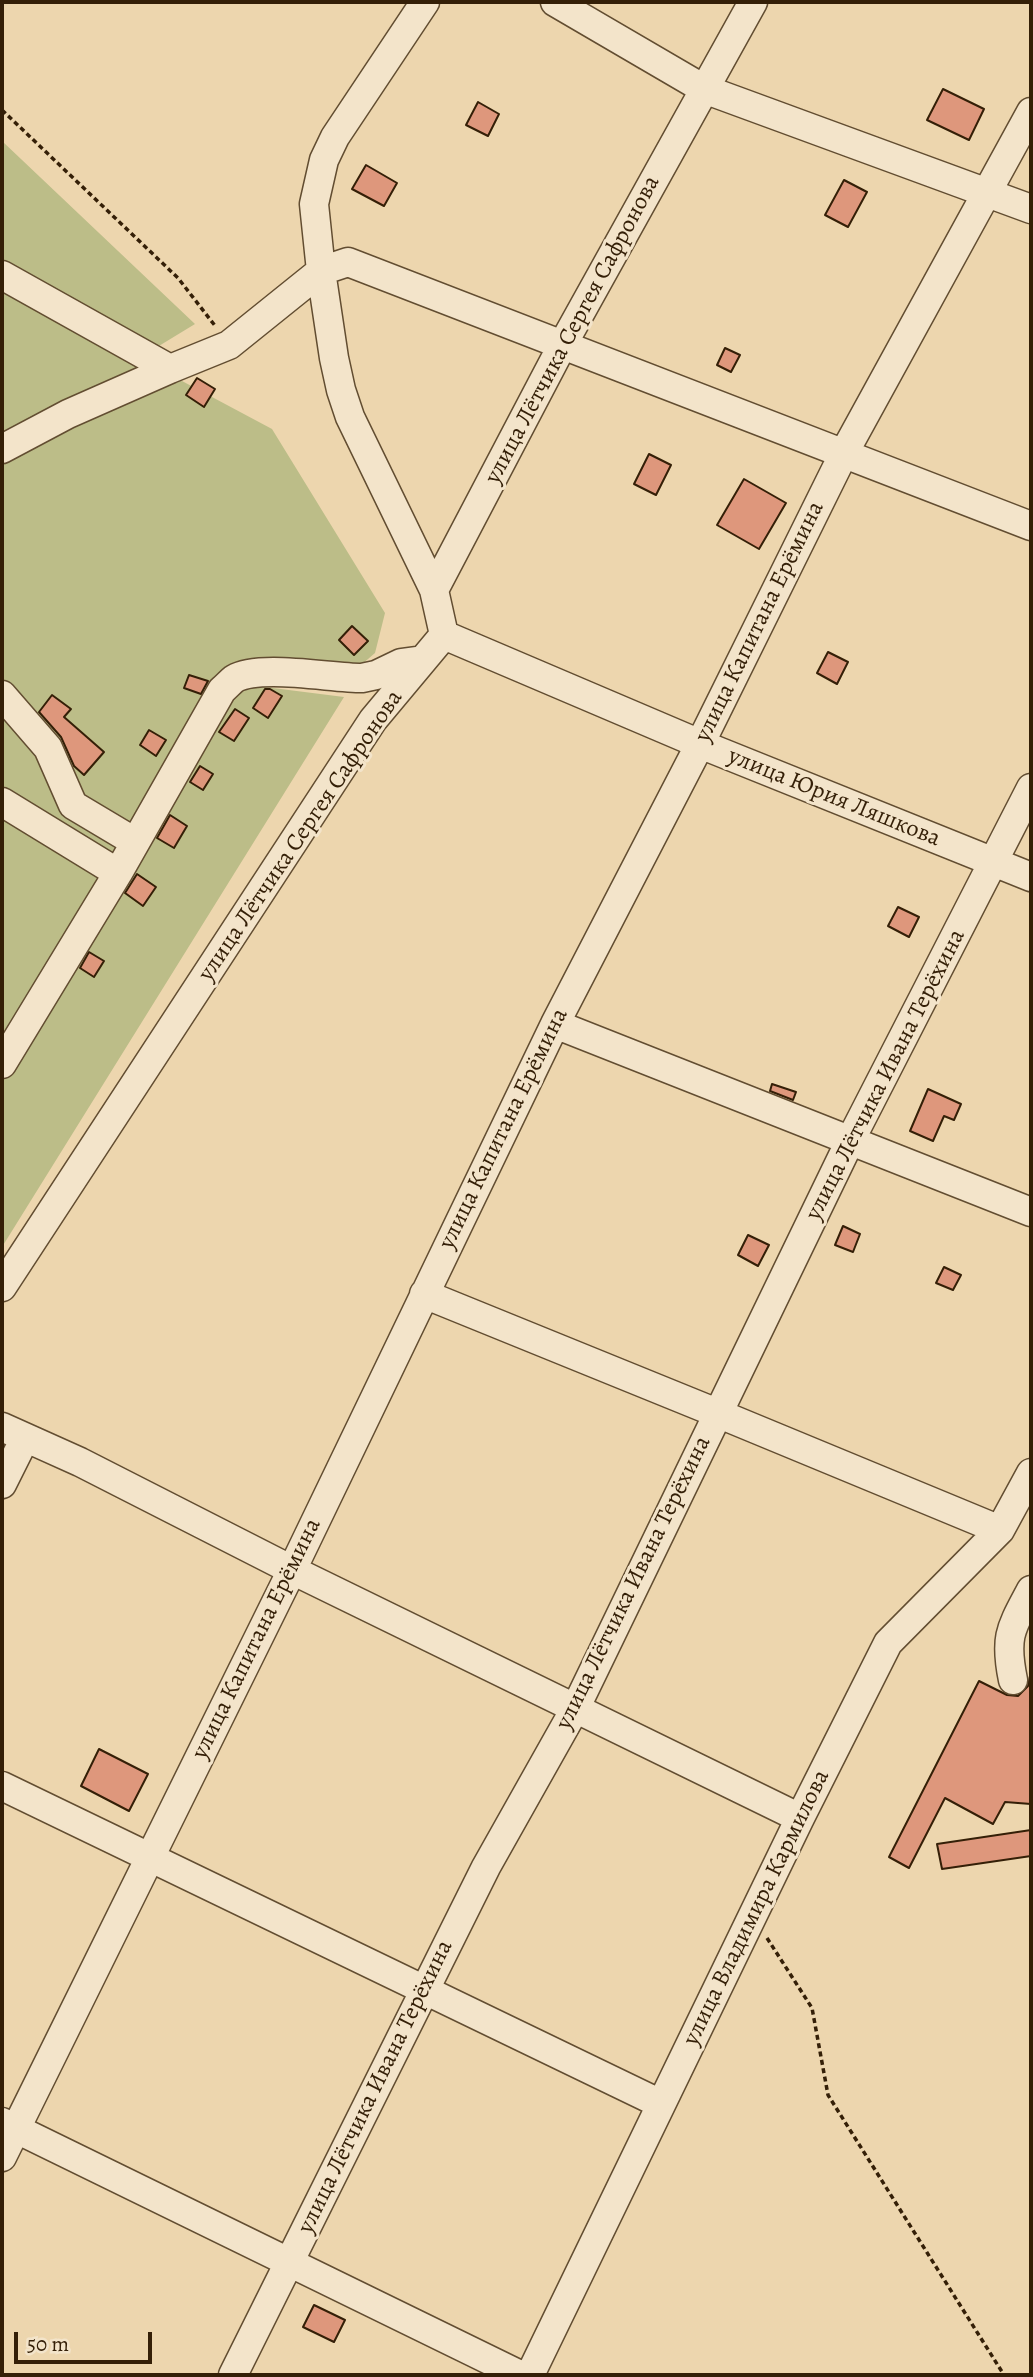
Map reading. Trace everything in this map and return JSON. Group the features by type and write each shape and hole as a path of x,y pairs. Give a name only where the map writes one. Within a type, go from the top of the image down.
{"street":[{"path":"425,2 335,137 324,160 314,204 334,359 347,408 434,590 444,635"},
{"path":"555,2 704,89 1031,209"},
{"name":"улица Лётчика Сергея Сафронова","path":"434,590 563,344 753,2"},
{"name":"улица Капитана Ерёмина","path":"2,2157 9,2126 150,1857 292,1570 555,1024 700,744 844,453 1031,113"},
{"path":"2,449 68,414 229,345 321,271 348,262 1031,526"},
{"path":"2,275 170,369"},
{"name":"улица Лётчика Сергея Сафронова","path":"2,1287 373,720 444,635"},
{"name":"улица Юрия Ляшкова","path":"444,635 700,744 1031,877"},
{"path":"2,1064 118,873 222,690 233,679 264,672 362,678 376,675 401,663 423,660"},
{"path":"2,695 48,748 74,805 135,842"},
{"name":"улица Лётчика Ивана Терёхина","path":"233,2375 486,1867 576,1707 850,1142 1031,788"},
{"path":"2,802 118,873"},
{"path":"555,1024 1031,1212"},
{"path":"424,1294 1000,1530"},
{"path":"2,1484 13,1432 80,1462 292,1570 800,1818"},
{"name":"улица Владимира Кармилова","path":"530,2375 752,1916 888,1643 1000,1530 1031,1473"},
{"path":"1013,1680 1008,1656 1011,1629 1031,1590"},
{"path":"2,1786 661,2104"},
{"path":"9,2126 520,2375"}],"path":[{"path":"2,110 178,278 229,345"},
{"path":"752,1916 812,2008 828,2095 1004,2375"}],"green space":[{"path":"2,141 195,324 149,352 2,273"},
{"path":"2,275 167,373 272,429 385,613 375,653 353,672 243,675 218,698 257,686 344,697 2,1247"}],"building":[{"path":"943,89 984,109 969,140 927,120"},
{"path":"478,102 499,114 488,136 466,125"},
{"path":"366,165 397,183 384,206 352,189"},
{"path":"844,180 867,192 848,227 825,215"},
{"path":"725,348 740,355 731,372 717,365"},
{"path":"197,378 215,389 204,407 186,395"},
{"path":"649,454 671,465 656,495 634,484"},
{"path":"744,479 786,503 759,549 717,525"},
{"path":"352,626 368,641 354,655 339,640"},
{"path":"828,652 848,662 837,684 817,673"},
{"path":"189,675 208,681 201,694 184,688"},
{"path":"265,689 282,696 268,718 253,708"},
{"path":"52,695 71,709 64,717 104,752 84,775 74,766 61,737 39,712"},
{"path":"235,709 249,718 234,741 219,732"},
{"path":"149,730 166,740 156,756 140,745"},
{"path":"200,766 213,774 203,790 190,782"},
{"path":"170,815 187,826 174,848 157,838"},
{"path":"137,874 156,887 143,906 125,893"},
{"path":"898,907 919,917 909,937 888,926"},
{"path":"89,952 104,961 94,977 80,968"},
{"path":"772,1084 796,1092 793,1100 770,1091"},
{"path":"928,1089 961,1104 954,1120 944,1116 933,1141 910,1131"},
{"path":"843,1226 860,1234 853,1252 835,1245"},
{"path":"748,1235 769,1245 758,1266 738,1255"},
{"path":"944,1267 961,1275 953,1290 936,1283"},
{"path":"1031,1671 1031,1804 1005,1802 993,1824 945,1798 909,1868 889,1857 979,1681 1007,1695 1018,1696 1028,1686"},
{"path":"99,1749 148,1774 129,1811 81,1786"},
{"path":"1031,1830 1031,1856 942,1869 937,1844"},
{"path":"314,2305 345,2320 334,2342 303,2327"}]}
